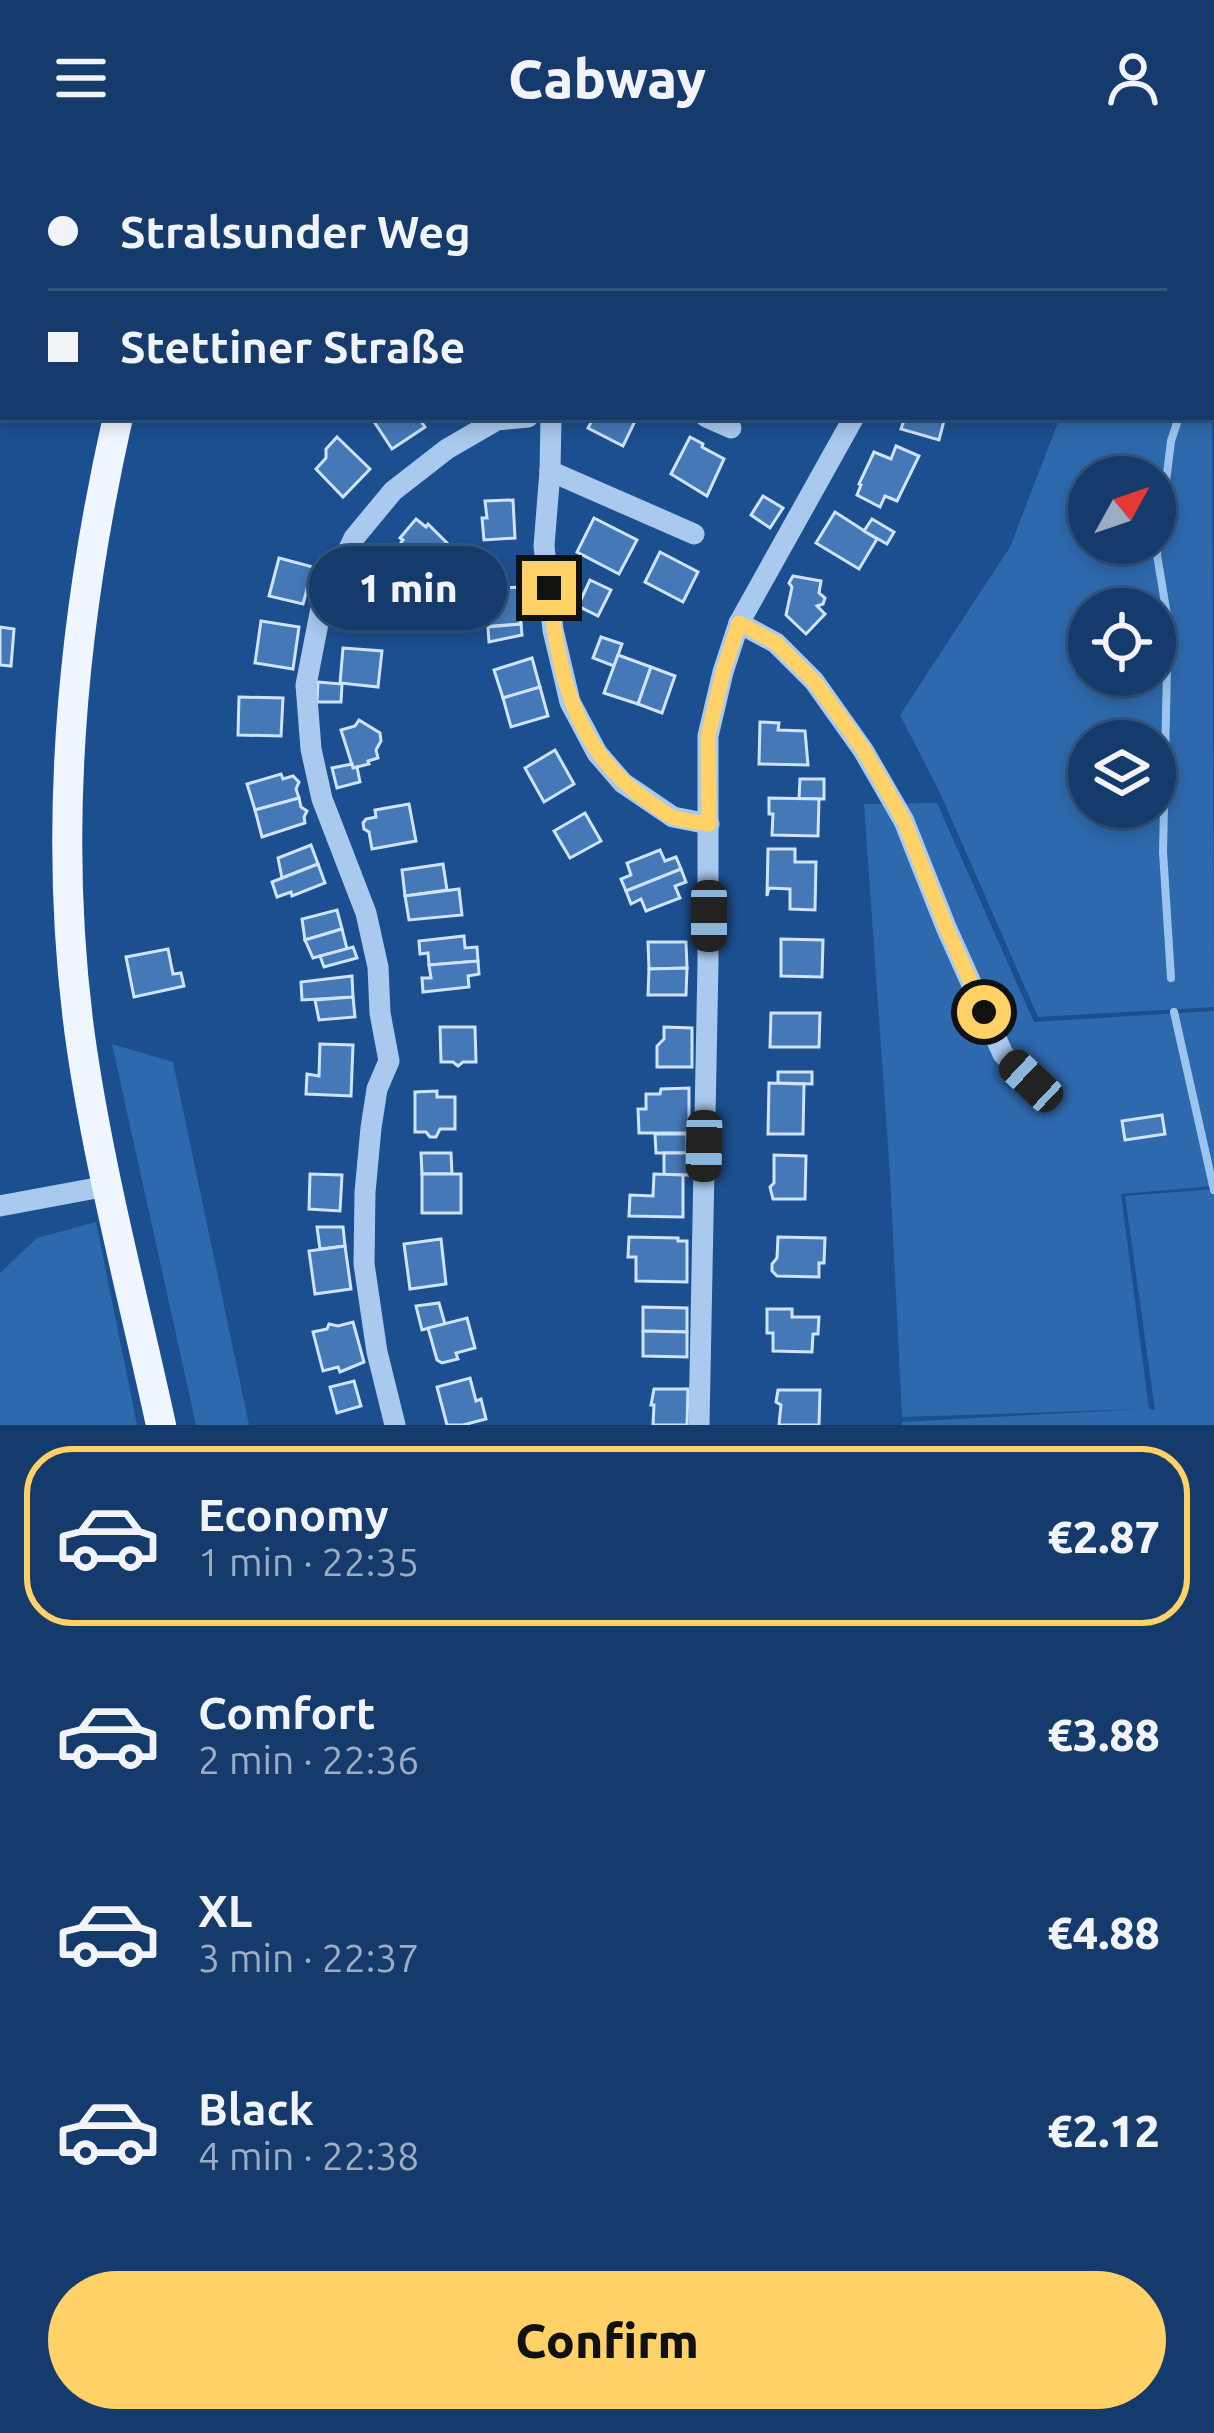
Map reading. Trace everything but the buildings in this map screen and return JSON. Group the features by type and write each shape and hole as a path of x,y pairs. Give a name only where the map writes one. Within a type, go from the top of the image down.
{"main road":[{"path":"117,420 76,650 67,826 70,916 82,1048 107,1186 161,1425"}],"street":[{"path":"395,1425 377,1352 364,1264 370,1128 377,1089 389,1061 378,967 366,913 322,799 311,749 306,685 321,608 354,538 392,491 447,449 496,420"},
{"path":"551,420 544,546 554,630 570,702 597,753 623,783 673,817 709,824"},
{"path":"713,420 730,428"},
{"path":"699,1425 708,736 739,623 852,420"},
{"path":"550,471 694,534"},
{"path":"739,623 776,643 814,681 863,749 904,821 1003,1054 1031,1081"},
{"path":"0,1206 107,1186"}],"shaded area":[{"path":"1059,420 1212,420 1214,1007 1038,1017 941,795 900,715 1010,547"},
{"path":"937,803 1034,1022 1214,1011 1214,1186 1121,1194 1149,1409 1155,1410 1125,1196 1214,1189 1214,1425 902,1425 1143,1409 902,1417 864,804"},
{"path":"112,1044 173,1062 249,1425 196,1425"},
{"path":"96,1222 137,1425 0,1425 0,1273 37,1238"}],"waterway":[{"path":"1171,978 1163,852 1168,621 1157,555 1171,441 1178,420"},
{"path":"1174,1012 1214,1190"}],"route":[{"path":"549,588 570,702 597,753 623,783 673,817 709,824 708,736 739,623 776,643 814,681 863,749 904,821 984,1012"}]}
